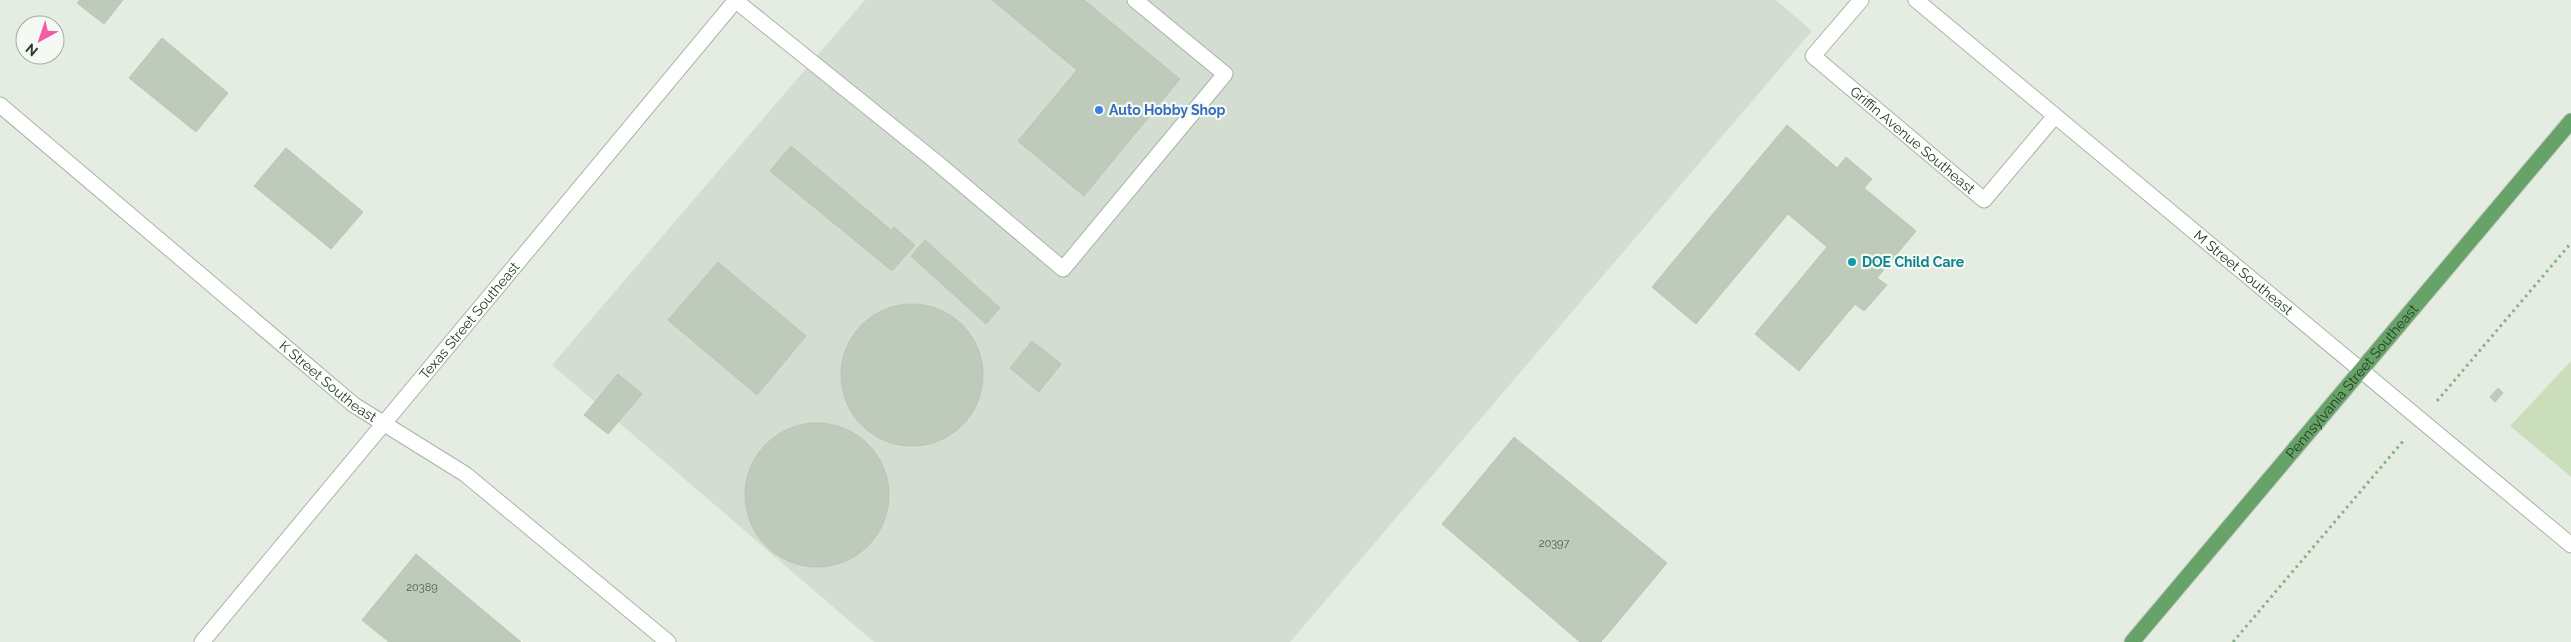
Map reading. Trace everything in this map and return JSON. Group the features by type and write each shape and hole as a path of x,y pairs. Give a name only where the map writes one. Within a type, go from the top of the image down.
{"main road":[{"name":"Pennsylvania Street Southeast","path":"2132,642 2571,121"}],"street":[{"path":"736,0 935,161 1063,269 1225,74 1135,0"},
{"name":"Texas Street Southeast","path":"202,642 736,0"},
{"name":"Griffin Avenue Southeast","path":"1861,0 1813,56 1984,200 2055,116"},
{"name":"M Street Southeast","path":"1916,0 2571,545"},
{"name":"K Street Southeast","path":"0,105 354,405 466,474 668,642"}],"path":[{"path":"2233,642 2571,243"}],"shaded area":[{"path":"865,0 1776,0 1812,31 1290,642 874,642 552,365"}],"green space":[{"path":"2571,361 2571,477 2510,426"}],"building":[{"path":"80,0 123,0 104,24 77,3"},
{"name":"Auto Hobby Shop","path":"992,0 1084,0 1180,79 1084,196 1018,141 1077,70"},
{"path":"162,38 228,93 196,132 129,78"},
{"name":"DOE Child Care","path":"1787,125 1837,168 1846,157 1872,179 1864,188 1916,231 1877,278 1887,285 1864,311 1855,304 1799,371 1755,334 1827,247 1788,214 1696,324 1652,287"},
{"path":"791,146 891,230 894,227 915,245 892,271 770,171"},
{"path":"286,148 363,212 331,249 254,186"},
{"path":"925,240 1000,308 986,324 911,256"},
{"path":"718,262 806,336 757,395 668,320"},
{"path":"912,304 926,305 939,309 952,316 962,325 971,335 978,348 982,361 982,389 978,402 971,415 962,425 952,434 939,441 926,445 912,446 898,445 885,441 872,434 862,425 853,415 846,402 842,389 841,375 842,361 846,348 853,335 862,325 872,316 885,309 898,305"},
{"path":"1032,341 1061,364 1039,392 1010,368"},
{"path":"618,374 642,394 608,434 584,415"},
{"path":"2498,388 2503,393 2495,402 2490,397"},
{"path":"817,423 844,429 857,435 868,444 877,455 883,468 889,495 883,522 877,535 868,546 857,555 844,561 817,567 790,561 777,555 766,546 757,535 751,522 745,495 751,468 757,455 766,444 777,435 790,429"},
{"path":"1514,437 1667,563 1601,642 1580,642 1442,524"},
{"path":"416,554 521,642 389,642 362,620"}],"place":[{"name":"Auto Hobby Shop","path":"1099,110"},
{"name":"DOE Child Care","path":"1852,262"}]}
